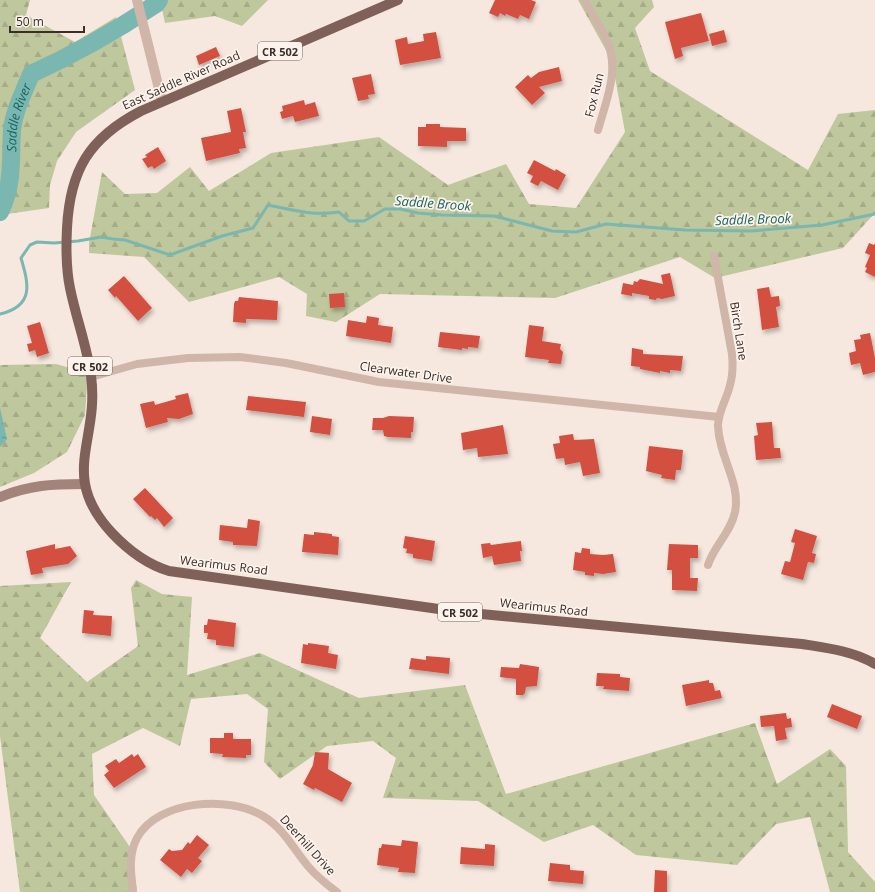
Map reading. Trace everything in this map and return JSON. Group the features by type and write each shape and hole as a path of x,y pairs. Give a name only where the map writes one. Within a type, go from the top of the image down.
{"main road":[{"name":"East Saddle River Road","path":"84,484 83,470 92,400 91,376 84,338 70,288 66,235 74,179 88,153 103,136 120,123 162,101 398,0"},
{"path":"0,497 32,486 84,484"},
{"name":"Wearimus Road","path":"84,484 93,510 120,542 143,560 169,571 460,612 802,644 845,652 875,664"}],"street":[{"name":"Fox Run","path":"585,0 607,39 613,64 612,76 598,130"},
{"path":"137,3 162,101"},
{"name":"Birch Lane","path":"708,565 712,553 727,533 732,522 736,501 733,480 723,458 719,440 719,417 730,386 733,370 732,354 714,256"},
{"name":"Clearwater Drive","path":"91,376 137,364 188,358 240,357 286,363 379,382 719,417"},
{"name":"Deerhill Drive","path":"133,892 131,862 133,849 143,829 160,815 170,810 210,803 238,806 262,816 285,835 308,866 336,892"}],"green space":[{"path":"0,0 30,0 26,15 75,42 116,17 135,90 76,132 57,161 50,185 49,208 0,215"},
{"path":"160,0 268,0 242,26 215,16 165,23"},
{"path":"578,0 652,0 654,7 635,28 650,71 808,170 838,114 875,110 875,213 843,248 715,278 680,257 555,298 380,294 336,322 306,316 307,294 279,277 189,302 144,257 89,253 89,243 102,172 125,194 157,193 190,167 209,191 271,153 379,137 448,185 506,164 529,204 576,208 625,132 612,61"},
{"path":"56,364 88,373 85,415 67,452 34,473 0,487 0,365"},
{"path":"136,580 162,594 192,597 187,675 260,653 359,698 465,685 506,794 755,723 777,784 830,749 846,766 848,852 875,882 875,892 830,892 810,817 776,824 737,865 636,855 593,825 544,842 478,801 383,798 396,758 373,741 327,746 280,779 264,762 268,709 247,694 191,699 180,746 143,728 92,754 94,795 132,850 137,892 20,892 0,736 0,586 71,582 40,638 87,682 138,646 131,588"}],"water":[{"path":"0,408 7,439 0,447"}],"building":[{"path":"495,0 531,0 536,2 529,19 520,15 518,19 506,14 505,16 500,13 498,17 489,13"},
{"path":"701,13 709,41 681,48 683,56 675,59 665,22"},
{"path":"724,30 727,42 712,46 709,34"},
{"path":"436,32 441,58 400,65 395,40 407,37 408,44 424,41 423,34"},
{"path":"216,47 220,56 199,65 196,56"},
{"path":"559,67 562,81 539,87 545,93 532,105 515,87 528,75 531,78 539,72"},
{"path":"371,74 375,94 368,95 369,99 358,101 352,78"},
{"path":"304,100 305,105 315,102 319,116 295,122 293,116 282,119 280,112 283,111 282,106"},
{"path":"241,108 246,132 243,132 246,148 239,149 240,153 206,161 201,138 231,132 227,111"},
{"path":"426,124 440,124 440,127 466,128 466,141 447,141 447,147 418,146 418,127 426,127"},
{"path":"158,147 166,161 154,169 152,166 148,168 142,159 147,157 145,155"},
{"path":"534,160 566,175 558,190 541,181 538,186 530,182 533,176 527,173"},
{"path":"869,243 874,245 875,243 875,277 865,272 867,268 865,267 870,255 865,253"},
{"path":"670,273 675,296 662,299 657,298 656,300 649,299 649,296 632,293 632,296 621,294 623,283 633,285 634,281 637,282 640,279 663,284 661,275"},
{"path":"124,276 152,308 138,321 116,296 115,298 108,290"},
{"path":"769,287 771,297 779,296 780,306 776,307 779,327 762,330 757,289"},
{"path":"344,293 345,307 330,308 329,294"},
{"path":"239,297 278,301 277,320 246,319 246,323 233,322 234,304 235,301 238,301"},
{"path":"367,316 379,318 378,325 393,327 391,343 346,336 348,320 366,323"},
{"path":"40,322 49,353 37,357 35,350 29,352 27,344 32,343 27,326"},
{"path":"529,325 544,327 542,341 561,344 560,349 563,352 561,364 548,363 549,360 525,357"},
{"path":"440,332 480,336 478,348 468,347 468,349 462,348 462,350 438,347"},
{"path":"870,333 875,358 875,372 863,375 860,363 851,365 849,353 856,351 854,340 861,339 860,335"},
{"path":"632,348 643,350 643,354 683,356 681,371 670,370 670,373 660,371 660,373 631,366"},
{"path":"188,393 193,414 179,419 167,418 168,422 146,428 140,404 154,401 155,405 176,399 175,396"},
{"path":"248,396 306,402 304,417 246,410"},
{"path":"312,416 332,419 330,435 310,432"},
{"path":"389,416 414,417 411,438 388,437 384,436 383,430 372,430 373,418 383,418"},
{"path":"772,422 774,448 780,448 781,458 756,460 754,436 758,435 756,423"},
{"path":"503,425 508,454 478,457 477,448 463,450 461,433"},
{"path":"573,434 574,440 594,439 600,473 583,476 580,462 565,465 564,458 556,459 553,444 560,443 559,436"},
{"path":"649,446 683,450 681,470 676,470 675,480 661,478 662,475 646,471"},
{"path":"145,488 173,518 164,527 157,518 155,520 151,516 150,517 133,499"},
{"path":"248,519 260,521 257,546 233,545 233,542 219,540 220,525 247,528"},
{"path":"795,529 817,536 812,553 816,554 814,563 808,562 803,580 781,574 785,561 790,562 795,543 791,542"},
{"path":"314,532 332,534 332,536 339,537 338,555 302,552 304,534 314,535"},
{"path":"405,536 435,541 432,561 413,558 413,554 406,553 407,549 403,548"},
{"path":"521,541 521,561 494,565 492,556 483,558 481,544 490,543 491,545"},
{"path":"55,544 55,549 70,546 77,556 68,564 42,568 43,573 31,575 26,551"},
{"path":"669,544 698,545 698,558 690,558 690,578 698,578 697,591 672,590 672,570 667,570"},
{"path":"582,548 590,549 590,554 613,554 616,572 603,574 594,573 594,576 585,575 585,572 573,570 575,552 581,553"},
{"path":"84,610 94,611 93,615 112,616 111,636 82,633"},
{"path":"208,619 236,623 234,647 216,645 216,640 207,639 208,633 204,633 204,625 207,625"},
{"path":"308,643 329,646 328,653 338,655 336,669 301,663 303,644 308,645"},
{"path":"426,656 450,658 449,674 409,669 411,658 426,660"},
{"path":"520,664 539,667 537,686 526,687 523,695 516,695 516,679 500,677 501,667 519,668"},
{"path":"597,673 620,674 620,677 630,678 629,691 603,689 604,686 596,686"},
{"path":"709,680 709,683 713,683 715,691 720,690 722,698 686,706 682,685"},
{"path":"832,704 862,716 857,729 827,717"},
{"path":"786,713 787,719 791,718 792,727 785,728 787,739 776,741 774,726 761,727 760,716"},
{"path":"224,733 233,733 233,739 251,739 251,755 246,755 246,758 222,757 223,754 210,753 210,738 224,738"},
{"path":"315,752 329,753 328,769 352,783 342,802 315,788 314,790 303,784 313,765"},
{"path":"132,754 134,757 138,754 146,767 114,788 104,775 109,771 105,766 116,759 119,763"},
{"path":"197,835 209,845 198,858 202,861 192,873 187,869 181,877 160,860 169,849 172,851 182,850 188,842 190,844"},
{"path":"402,840 418,842 415,873 398,872 399,868 377,865 379,848 381,848 382,844 401,846"},
{"path":"485,844 495,845 494,866 460,864 461,847 485,849"},
{"path":"550,863 570,865 570,870 584,871 583,884 548,881"},
{"path":"655,870 667,871 667,892 654,892"}],"waterway":[{"name":"Saddle River","path":"0,212 8,191 13,123 17,108 31,74 80,50 126,23 156,4 159,0"},
{"name":"Saddle Brook","path":"0,314 19,306 24,300 27,285 21,258 30,245 37,242 54,243 101,237 125,240 170,255 222,236 253,228 268,205 312,213 339,212 349,221 364,221 385,209 400,209 418,213 442,215 494,216 552,231 576,232 606,224 685,230 751,231 822,225 875,214"}]}
